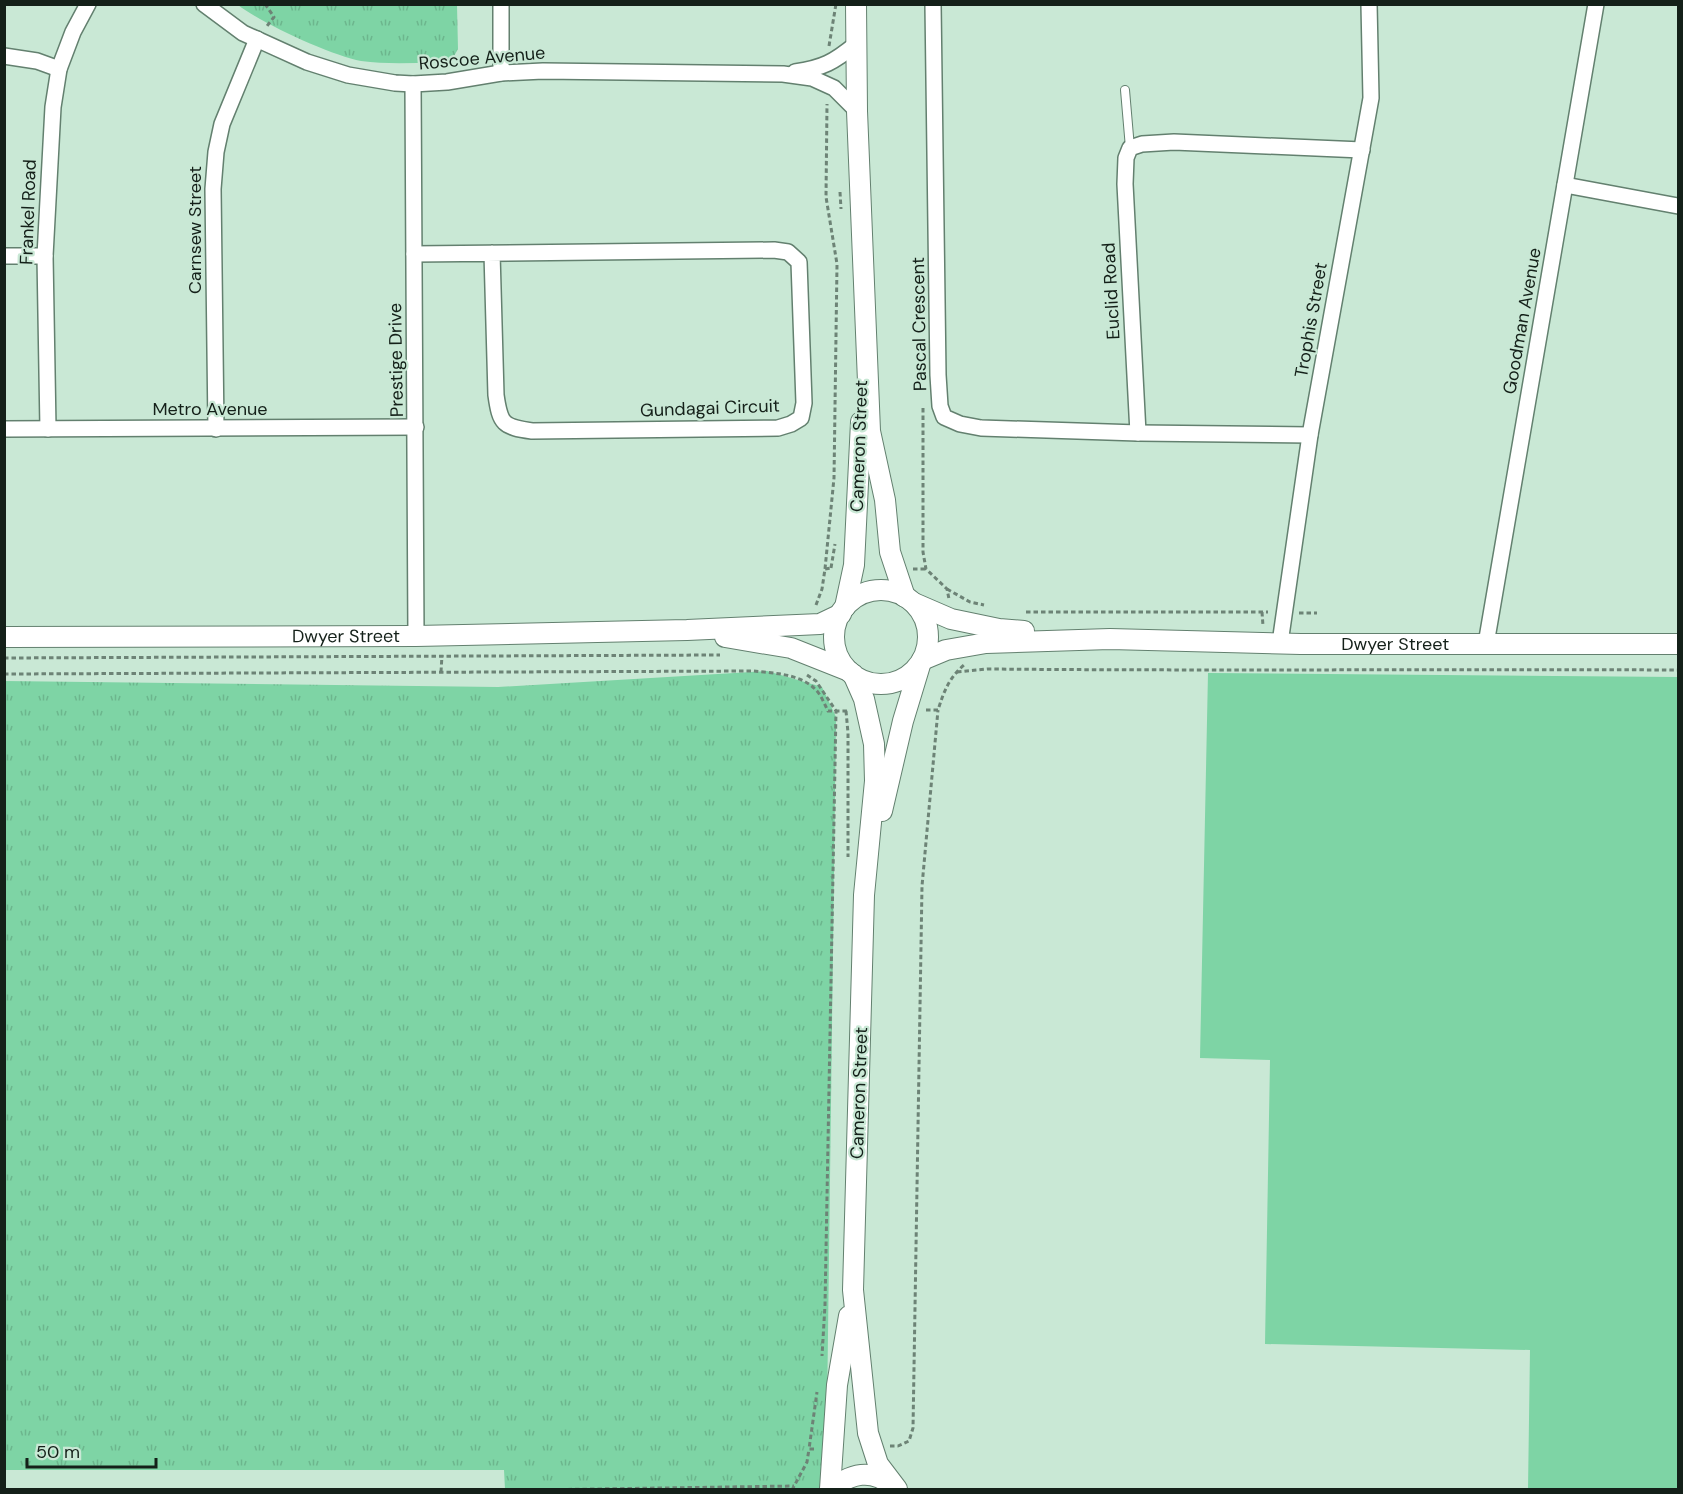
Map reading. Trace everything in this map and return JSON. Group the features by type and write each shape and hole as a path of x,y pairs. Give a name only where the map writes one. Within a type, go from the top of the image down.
{"street":[{"name":"Frankel Road","path":"48,429 45,256 53,107 59,69 73,32 88,4"},
{"name":"Roscoe Avenue","path":"204,4 243,33 307,62 348,75 413,84 447,82 501,73 543,71 783,74"},
{"path":"501,4 501,73"},
{"name":"Cameron Street","path":"856,4 857,111 866,284 870,431 885,500 891,552 909,600"},
{"name":"Pascal Crescent","path":"933,4 938,375 940,405 944,417 960,424 981,428 1311,435"},
{"name":"Trophis Street","path":"1280,643 1311,435 1371,98 1369,4"},
{"name":"Goodman Avenue","path":"1486,644 1596,4"},
{"name":"Carnsew Street","path":"216,429 213,189 216,152 222,123 256,39"},
{"path":"783,74 811,70 834,62 856,44"},
{"path":"4,56 37,61 59,69"},
{"path":"783,74 812,78 828,85 857,111"},
{"name":"Prestige Drive","path":"413,84 416,636"},
{"path":"1131,148 1142,144 1174,142 1362,150"},
{"name":"Euclid Road","path":"1131,148 1126,158 1125,184 1138,433"},
{"path":"1565,185 1678,206"},
{"name":"Gundagai Circuit","path":"414,254 492,253 774,250 788,252 799,262 804,403 801,418 778,428 532,431 508,425 499,417 496,395 492,253"},
{"path":"4,256 45,256"},
{"name":"Cameron Street","path":"843,611 854,565 866,284"},
{"name":"Metro Avenue","path":"4,429 416,427"},
{"path":"887,591 909,600 922,615 928,630 927,646 921,662 912,673 889,684 864,681 851,673 836,651 834,638 836,626 843,611 855,598 867,592 887,591"},
{"name":"Dwyer Street","path":"909,600 951,620 999,629 1110,639"},
{"name":"Dwyer Street","path":"4,637 416,636 687,630 820,624 843,611"},
{"name":"Dwyer Street","path":"687,630 790,648 851,673"},
{"name":"Dwyer Street","path":"921,662 946,650 986,643 1110,639 1280,643 1678,645"},
{"name":"Cameron Street","path":"864,896 897,742 921,662"},
{"name":"Cameron Street","path":"851,673 864,699 874,744 875,781 864,896 853,1290 866,1414 873,1447 878,1464 897,1489"},
{"name":"Cameron Street","path":"830,1489 837,1385 853,1290"},
{"path":"830,1489 842,1480 856,1475 871,1475 885,1480 897,1489"}],"lane":[{"name":"Euclid Road","path":"1125,90 1131,148"}],"path":[{"path":"256,39 274,16 265,4"},
{"path":"828,64 829,40 836,4"},
{"path":"825,569 834,478 837,264 825,197 828,85"},
{"path":"840,181 842,215"},
{"path":"831,568 837,533"},
{"path":"947,589 970,602 988,607"},
{"path":"1018,612 1317,613"},
{"path":"4,658 724,655"},
{"path":"441,672 442,656"},
{"path":"955,673 970,669 1678,670"},
{"path":"4,674 753,671 781,673 803,681 816,690 828,711 836,711"},
{"path":"804,674 816,681 836,711 826,1294 824,1343 820,1367"},
{"path":"873,1447 898,1446 909,1441 913,1428 922,886 938,710"},
{"path":"530,1490 793,1487 807,1462 817,1390"},
{"path":"809,1449 832,1448"}],"green space":[{"path":"238,5 457,5 458,49 450,63 361,61 333,53 297,38"},
{"path":"767,671 822,687 836,717 826,1489 505,1489 504,1470 5,1470 4,681 498,687"},
{"path":"1208,673 1678,677 1678,1489 1528,1489 1530,1350 1265,1344 1270,1060 1200,1058"}]}
